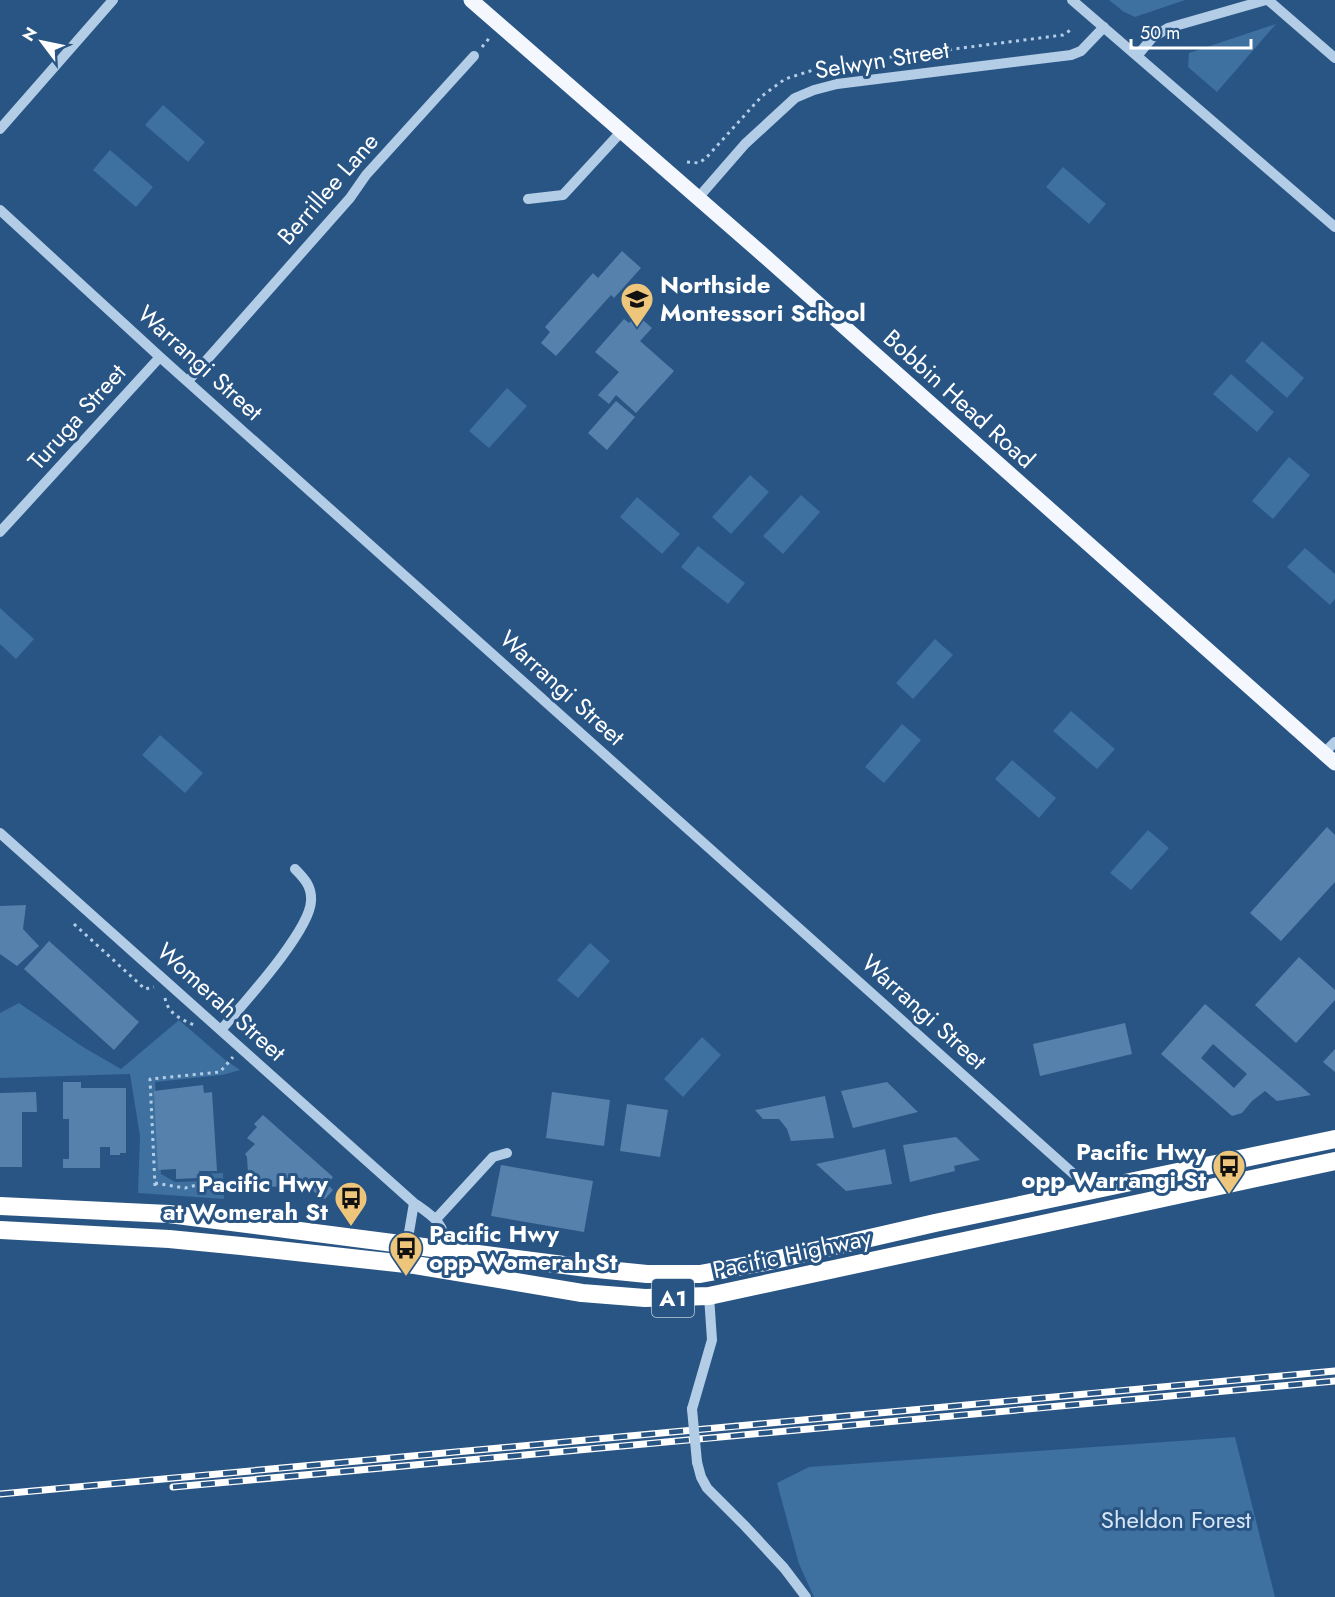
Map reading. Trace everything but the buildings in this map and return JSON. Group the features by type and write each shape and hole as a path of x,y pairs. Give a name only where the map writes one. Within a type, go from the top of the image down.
{"highway":[{"name":"Pacific Highway","path":"0,1206 169,1214 637,1273 700,1274 770,1261 1102,1187 1335,1139"},
{"name":"Pacific Highway","path":"0,1230 149,1238 242,1246 415,1265 603,1295 655,1298 709,1296 1335,1161"}],"main road":[{"name":"Bobbin Head Road","path":"471,0 1330,758"}],"street":[{"path":"0,129 113,0"},
{"path":"1072,0 1335,227"},
{"path":"1137,56 1152,38 1168,28 1267,0 1335,58"},
{"name":"Selwyn Street","path":"698,198 745,144 795,98 837,84 1071,55 1090,44 1104,27"},
{"name":"Berrillee Lane","path":"188,381 350,198 366,175 474,56"},
{"path":"528,199 563,195 621,132"},
{"name":"Warrangi Street","path":"0,210 160,357 1077,1177 1102,1187"},
{"name":"Turuga Street","path":"0,532 160,357"},
{"path":"1330,758 1335,742"},
{"name":"Womerah Street","path":"0,833 414,1203 436,1218"},
{"path":"221,1030 292,942 309,913 312,902 311,888 296,869"},
{"path":"446,1250 446,1238 436,1218 494,1157 507,1153"},
{"path":"407,1244 414,1203"},
{"path":"709,1296 712,1340 692,1408 697,1462 701,1477 707,1488 784,1568 806,1597"}],"path":[{"path":"474,56 500,26"},
{"path":"213,1181 185,1188 155,1184 150,1079 219,1072 234,1056"}],"green space":[{"path":"1109,0 1185,0 1135,17 1124,12"},
{"path":"1276,24 1217,92 1188,67 1189,53"},
{"path":"163,105 205,142 188,162 145,125"},
{"path":"110,150 153,187 136,207 93,170"},
{"path":"1063,167 1106,204 1089,224 1046,187"},
{"path":"1262,341 1304,378 1287,398 1245,361"},
{"path":"1231,374 1274,412 1257,432 1213,394"},
{"path":"507,388 527,406 489,448 469,431"},
{"path":"1289,457 1310,475 1273,519 1252,501"},
{"path":"750,475 769,492 731,534 712,517"},
{"path":"801,495 820,512 783,554 763,536"},
{"path":"637,497 680,534 662,554 620,517"},
{"path":"698,546 745,583 728,604 681,567"},
{"path":"1305,548 1335,574 1335,599 1330,605 1287,567"},
{"path":"0,608 34,639 16,659 0,644"},
{"path":"935,639 953,655 913,699 896,683"},
{"path":"1071,711 1115,749 1097,769 1053,731"},
{"path":"902,724 921,740 884,783 865,767"},
{"path":"160,735 203,773 185,793 142,755"},
{"path":"1012,760 1056,798 1039,818 995,779"},
{"path":"1148,830 1169,848 1131,890 1110,873"},
{"path":"590,943 610,961 578,998 557,980"},
{"path":"19,1003 83,1047 121,1069 179,1020 240,1070 222,1075 155,1082 161,1174 175,1182 201,1181 201,1174 223,1173 224,1199 138,1193 140,1136 130,1074 0,1078 0,1013"},
{"path":"702,1037 721,1055 683,1097 664,1079"},
{"name":"Sheldon Forest","path":"1235,1437 1275,1597 814,1597 799,1564 777,1483 809,1467"}],"railway":[{"path":"0,1494 1335,1371"},
{"path":"173,1487 1335,1381"}],"place":[{"name":"Northside Montessori School","path":"637,328"},
{"name":"Pacific Hwy opp Warrangi St","path":"1229,1195"},
{"name":"Pacific Hwy at Womerah St","path":"351,1227"},
{"name":"Pacific Hwy opp Womerah St","path":"406,1277"}]}
